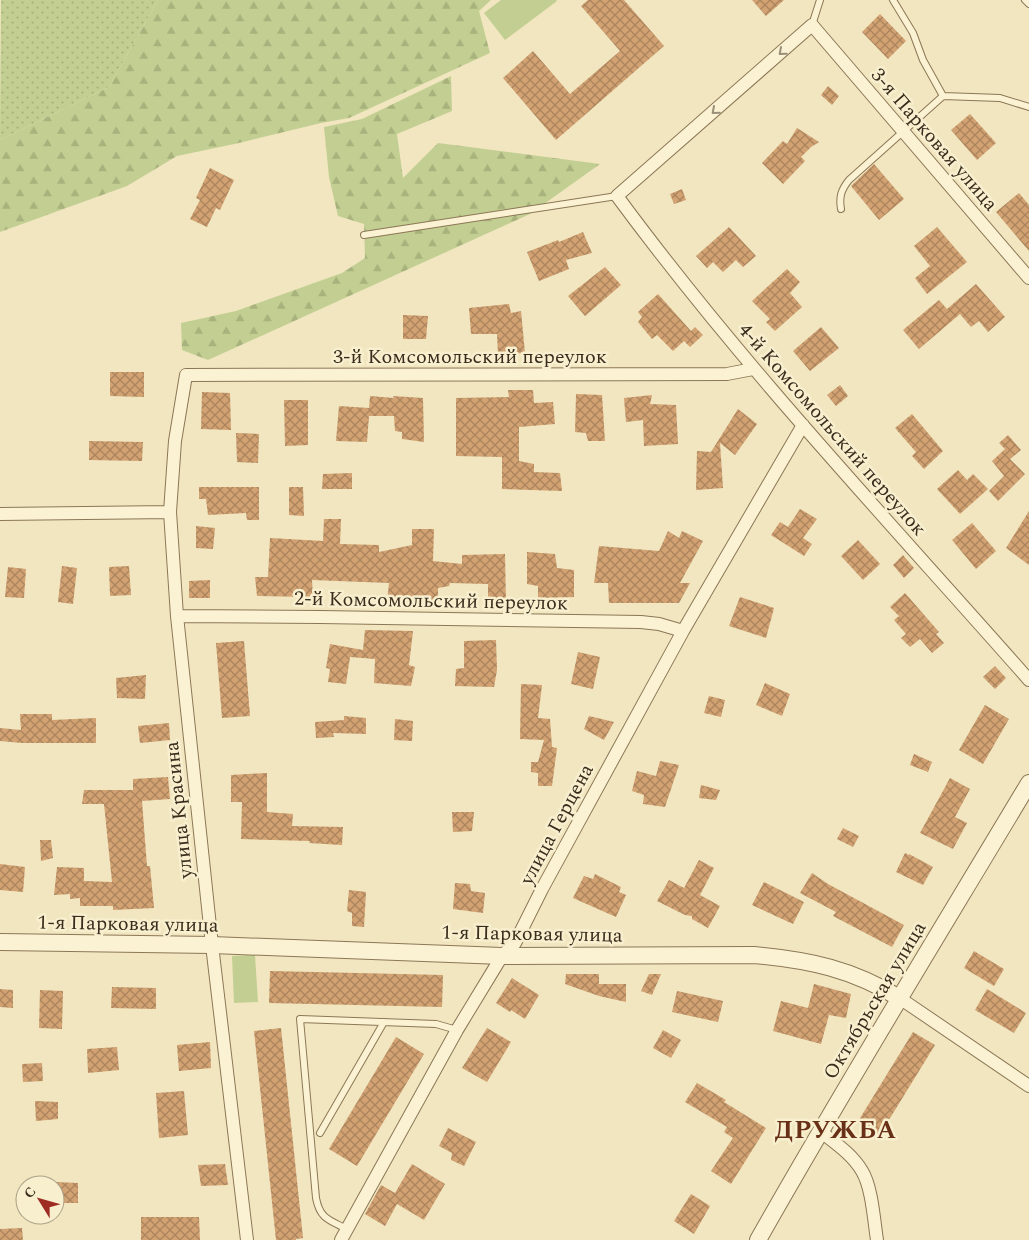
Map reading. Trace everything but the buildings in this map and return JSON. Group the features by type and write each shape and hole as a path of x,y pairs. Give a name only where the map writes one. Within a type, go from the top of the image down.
{"street":[{"name":"3-я Парковая улица","path":"812,25 1029,278"},
{"path":"616,196 812,25"},
{"name":"4-й Комсомольский переулок","path":"616,196 656,250 753,369 1029,680"},
{"name":"3-й Комсомольский переулок","path":"186,375 727,374 753,369"},
{"name":"улица Красина","path":"186,375 175,441 170,512 177,616 212,945 247,1240"},
{"name":"улица Герцена","path":"344,1235 457,1030 502,956 514,943 682,631 803,424"},
{"path":"0,514 170,512"},
{"name":"2-й Комсомольский переулок","path":"177,616 640,622 659,624 682,631"},
{"name":"Октябрьская улица","path":"758,1240 820,1131 901,999 1029,782"},
{"name":"1-я Парковая улица","path":"0,942 212,945 502,956 754,955 795,959 828,966 851,974 901,999 1029,1086"},
{"path":"820,1131 840,1146 863,1172 871,1199 877,1240"}],"lane":[{"path":"812,25 820,0"},
{"path":"893,0 913,33 923,60 943,96"},
{"path":"1025,0 1029,4"},
{"path":"841,209 842,189 848,180 943,96 1000,98 1029,107"},
{"path":"364,235 616,196"},
{"path":"344,1235 318,1209 300,1019 436,1024 457,1030"},
{"path":"320,1134 384,1022"}],"green space":[{"path":"1,0 158,0 109,87 0,140"},
{"path":"158,0 491,0 479,11 490,53 349,118 177,156 127,186 0,232 0,140 109,87"},
{"path":"501,0 557,1 505,40 484,13"},
{"path":"451,76 452,111 397,134 403,178 438,143 600,164 530,214 208,360 182,350 181,323 236,311 342,273 365,258 364,224 338,216 329,177 324,127 362,119"},
{"path":"255,955 258,1002 234,1003 232,956"}],"district":[{"name":"ДРУЖБА","path":"836,1129"}]}
